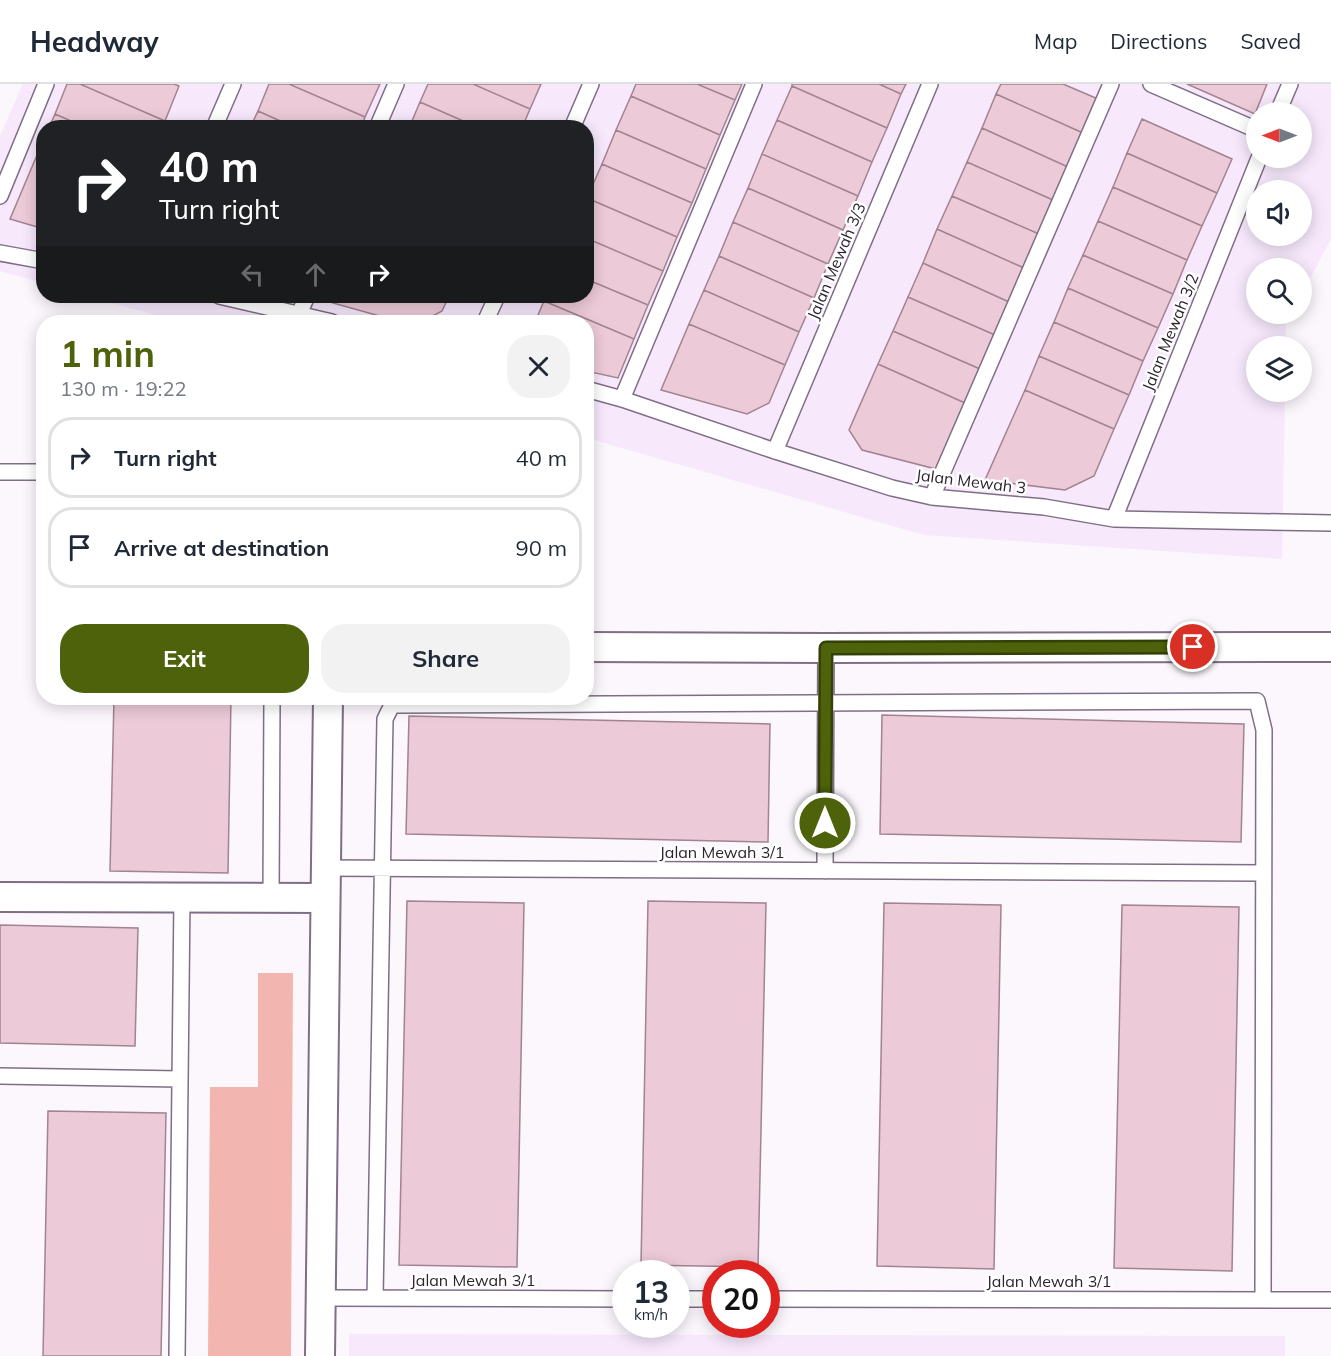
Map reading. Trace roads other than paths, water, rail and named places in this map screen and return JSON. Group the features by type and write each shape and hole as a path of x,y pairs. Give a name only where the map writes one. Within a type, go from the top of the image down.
{"street":[{"path":"594,647 1331,647"},
{"path":"320,1356 328,705"},
{"path":"0,897 325,898"}],"lane":[{"path":"0,196 46,84"},
{"path":"217,120 233,84"},
{"path":"381,120 396,84"},
{"path":"575,120 591,84"},
{"path":"622,399 754,84"},
{"name":"Jalan Mewah 3/3","path":"775,452 930,84"},
{"path":"933,497 1111,84"},
{"path":"1151,84 1246,125"},
{"path":"1282,102 1290,84"},
{"name":"Jalan Mewah 3/2","path":"1114,519 1255,168"},
{"path":"0,253 36,260"},
{"path":"250,303 303,315"},
{"path":"299,314 304,303"},
{"name":"Jalan Mewah 3","path":"594,391 775,452 892,488 933,497 1044,507 1114,519 1331,523"},
{"path":"0,472 36,472"},
{"path":"825,871 826,648"},
{"path":"594,704 1257,701 1263,730 1263,1300"},
{"path":"271,898 272,705"},
{"path":"375,1298 385,719 392,705"},
{"name":"Jalan Mewah 3/1","path":"325,868 1263,873"},
{"path":"177,1356 182,898"},
{"path":"0,1076 180,1079"},
{"name":"Jalan Mewah 3/1","path":"320,1298 612,1299"},
{"name":"Jalan Mewah 3/1","path":"780,1299 1331,1300"}]}
